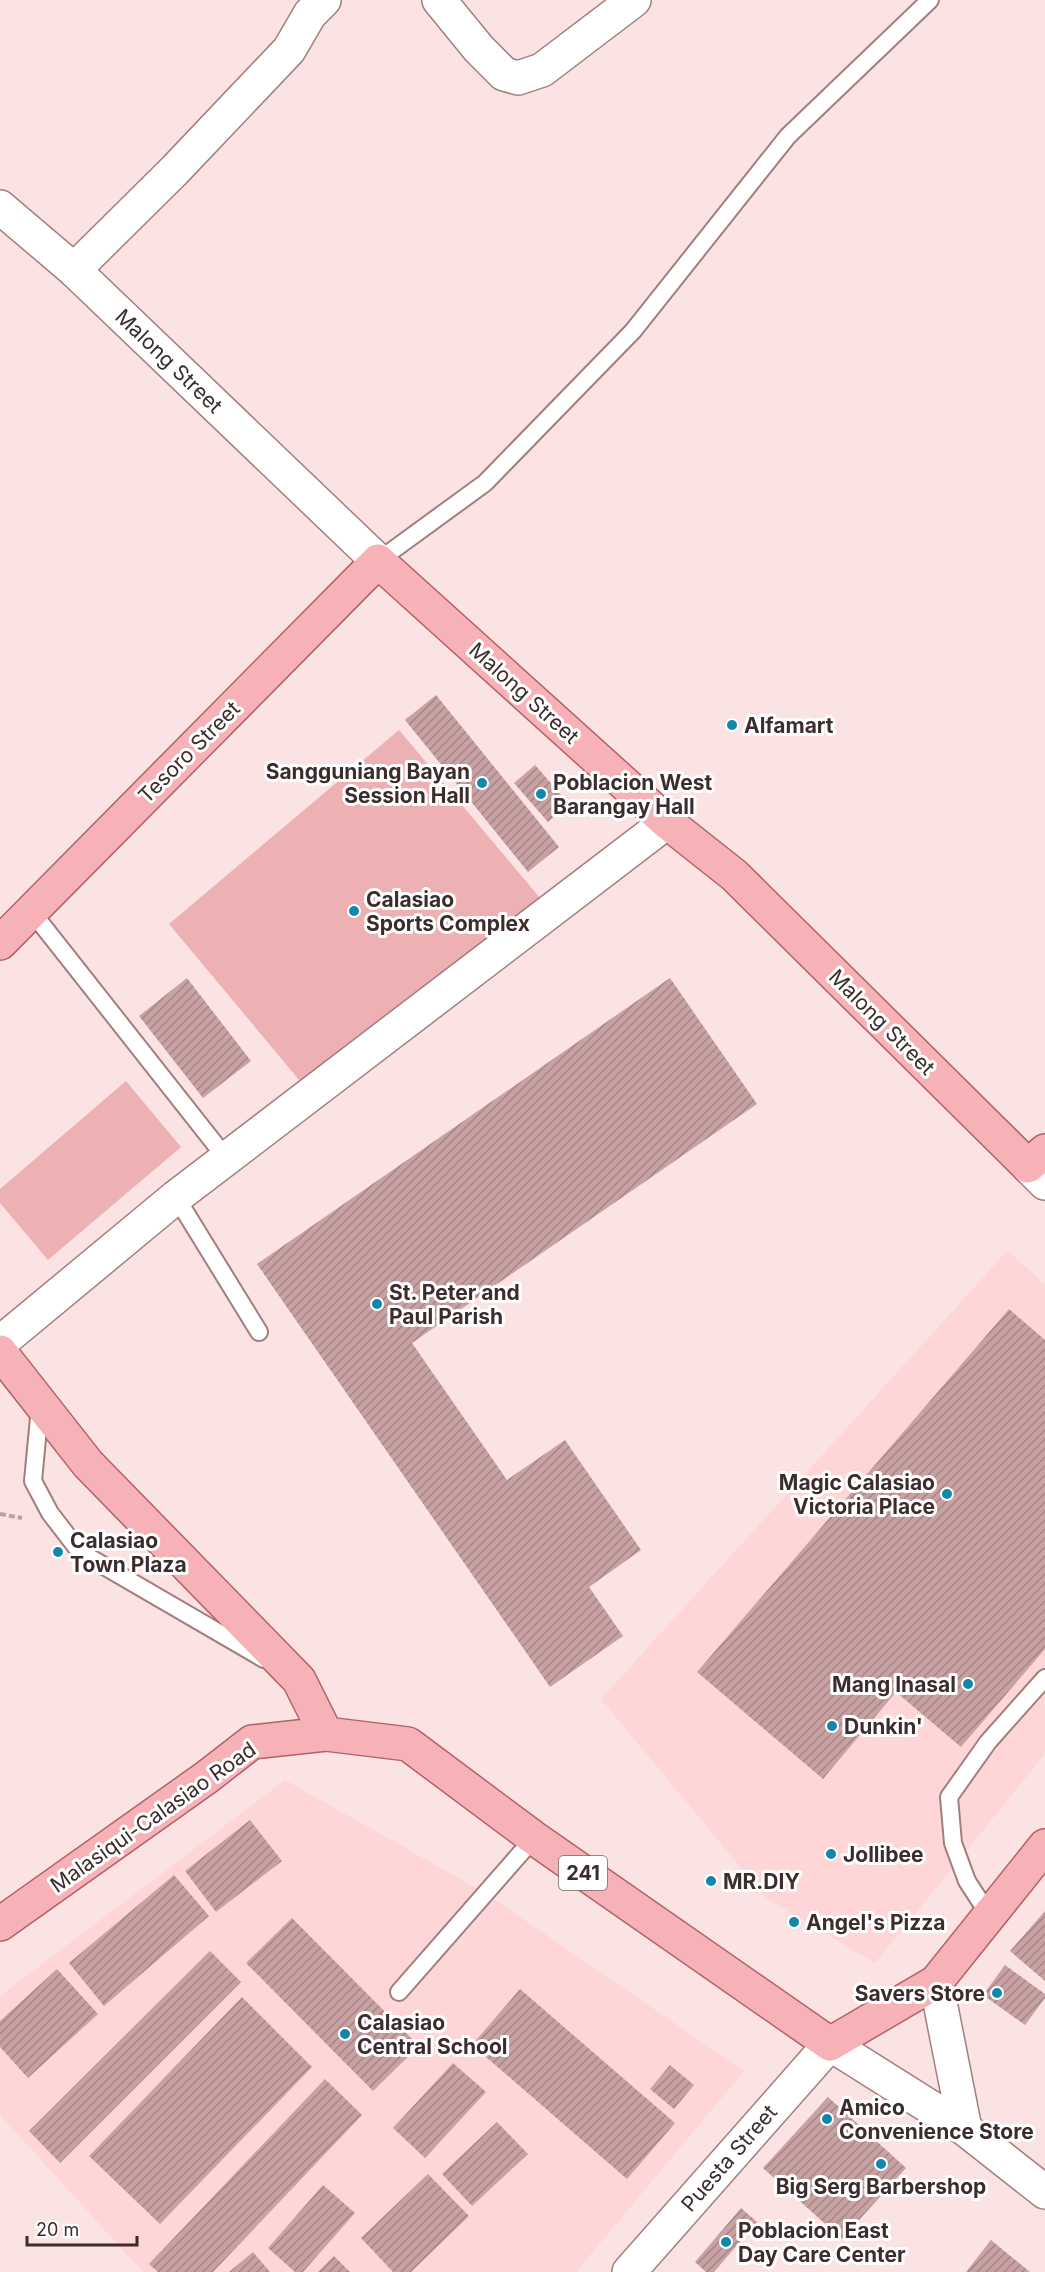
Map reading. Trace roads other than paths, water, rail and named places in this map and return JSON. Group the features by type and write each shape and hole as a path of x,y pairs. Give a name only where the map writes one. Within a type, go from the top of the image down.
{"main road":[{"name":"Malong Street","path":"378,561 667,822 734,875 1039,1167"},
{"name":"Tesoro Street","path":"0,943 378,561"},
{"path":"0,1352 88,1464 299,1680 326,1734"},
{"name":"Malasiqui-Calasiao Road","path":"0,1924 207,1777 252,1742 326,1734 408,1744 534,1838 830,2044"},
{"path":"830,2044 936,1982 1045,1846"}],"street":[{"path":"74,270 175,170 289,50 310,14 324,0"},
{"path":"439,0 479,49 504,74 518,78 542,69 634,0"},
{"name":"Malong Street","path":"0,207 74,270 378,561"},
{"path":"0,1342 226,1158 667,822"},
{"path":"936,1982 965,2129"},
{"path":"830,2044 965,2129 1045,2192"},
{"name":"Puesta Street","path":"629,2272 830,2044"}],"lane":[{"path":"378,561 485,483 633,331 788,136 930,0"},
{"path":"32,912 226,1158"},
{"path":"176,1197 259,1332"},
{"path":"40,1403 33,1480 50,1513 80,1551 299,1680"},
{"path":"990,1915 967,1881 953,1843 949,1797 988,1742 1045,1678"},
{"path":"399,1992 534,1838"}],"place":[{"name":"Alfamart","path":"732,725"},
{"name":"Sangguniang Bayan Session Hall","path":"482,783"},
{"name":"Poblacion West Barangay Hall","path":"541,794"},
{"name":"Calasiao Sports Complex","path":"354,911"},
{"name":"St. Peter and Paul Parish","path":"377,1304"},
{"name":"Magic Calasiao Victoria Place","path":"947,1494"},
{"name":"Calasiao Town Plaza","path":"58,1552"},
{"name":"Mang Inasal","path":"968,1684"},
{"name":"Dunkin'","path":"832,1726"},
{"name":"Jollibee","path":"831,1854"},
{"name":"MR.DIY","path":"711,1881"},
{"name":"Angel's Pizza","path":"794,1922"},
{"name":"Savers Store","path":"997,1993"},
{"name":"Calasiao Central School","path":"345,2034"},
{"name":"Amico Convenience Store","path":"827,2119"},
{"name":"Big Serg Barbershop","path":"881,2164"},
{"name":"Poblacion East Day Care Center","path":"726,2242"}]}
